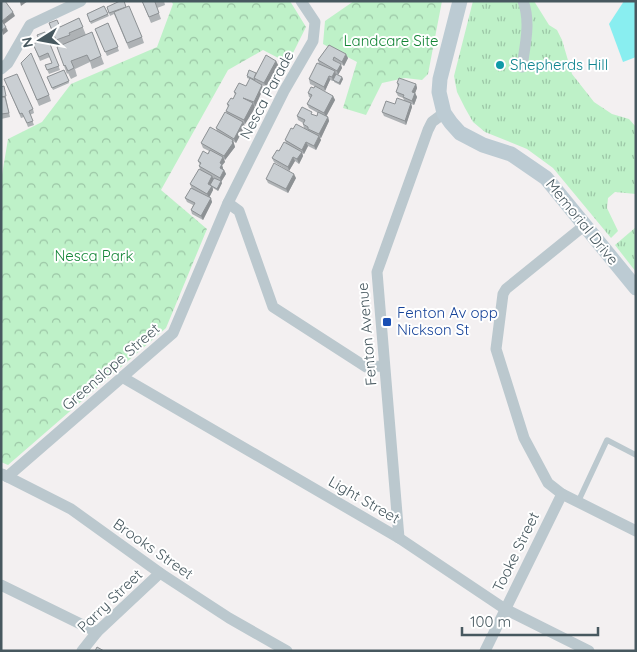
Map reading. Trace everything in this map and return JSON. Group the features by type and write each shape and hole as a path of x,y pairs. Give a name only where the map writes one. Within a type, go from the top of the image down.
{"main road":[{"name":"Memorial Drive","path":"460,1 440,79 439,92 444,112 460,132 483,145 511,154 542,174 636,288"}],"street":[{"path":"1,69 8,63 30,25 81,1"},
{"name":"Nesca Parade","path":"228,203 284,91 313,42 315,22 301,1"},
{"path":"522,67 528,25 523,1"},
{"name":"Fenton Avenue","path":"399,538 377,272 428,130 432,122 444,112"},
{"path":"228,203 239,211 273,307 366,367 384,366"},
{"name":"Greenslope Street","path":"4,475 172,333 228,203"},
{"path":"585,225 506,289 503,294 496,349 524,438 548,483 562,494 636,531"},
{"name":"Light Street","path":"122,377 399,538 505,609 589,651"},
{"name":"Brooks Street","path":"4,475 71,509 160,573 228,618 287,651"},
{"name":"Tooke Street","path":"485,651 562,494"},
{"name":"Parry Street","path":"82,651 96,632 160,573"},
{"path":"1,585 96,632"}],"lane":[{"path":"578,502 606,440 636,455"}],"green space":[{"name":"Nesca Park","path":"171,1 290,1 306,27 288,63 263,50 228,70 161,190 207,229 166,328 8,465 1,462 1,181 8,139 42,122 71,84 157,47 173,4"},
{"name":"Landcare Site","path":"354,1 442,1 428,74 422,80 405,78 382,83 366,115 343,108 357,62 323,44 325,21"},
{"path":"473,1 534,1 549,25 557,30 562,40 572,74 594,102 612,114 629,119 636,127 636,194 615,192 608,198 607,208 618,231 611,238 553,168 527,149 485,132 473,122 457,92 454,76"},
{"path":"636,227 636,272 615,245"}],"water":[{"path":"624,1 636,1 636,57 623,62 609,24"}],"building":[{"path":"1,1 5,1 13,12 2,21 6,27 2,30 1,29"},
{"path":"124,1 126,7 109,13 107,7"},
{"path":"142,1 156,1 159,13 149,17"},
{"path":"104,6 108,14 90,22 87,14"},
{"path":"129,6 142,37 127,43 114,12"},
{"path":"79,18 83,27 69,33 70,35 56,40 49,23 57,20 60,27"},
{"path":"108,23 118,47 105,52 95,29"},
{"path":"45,32 59,66 47,70 45,65 52,63 48,53 39,57 33,44 40,41 37,35"},
{"path":"92,32 101,56 90,61 87,55 71,61 74,68 68,71 64,66 57,47"},
{"path":"329,45 346,54 342,62 334,57 333,60 341,64 337,71 318,60"},
{"path":"31,53 49,95 37,100 21,63"},
{"path":"266,55 276,61 264,83 254,78"},
{"path":"317,63 335,71 332,77 329,76 324,87 309,79"},
{"path":"64,70 69,81 52,88 47,77"},
{"path":"249,70 256,73 255,80 247,76"},
{"path":"17,74 33,109 29,111 33,121 27,123 22,113 20,114 4,79"},
{"path":"336,74 342,77 339,83 333,80"},
{"path":"250,78 262,85 254,102 243,98 253,103 244,120 226,111 229,105 227,104 231,98 233,99 236,93 234,92 239,83 246,86"},
{"path":"399,78 416,84 412,92 415,93 412,101 396,92"},
{"path":"4,86 6,96 1,97 1,87"},
{"path":"315,86 333,96 324,113 307,104 312,95 308,93 311,87 314,88"},
{"path":"1,97 5,97 9,113 1,114"},
{"path":"397,98 411,103 405,121 382,112 386,101 395,104"},
{"path":"302,107 312,112 311,114 317,116 318,112 328,117 319,134 308,129 303,124 305,120 297,116"},
{"path":"225,112 243,122 234,139 216,128"},
{"path":"296,124 319,136 314,146 306,142 302,150 285,140 291,128 293,129"},
{"path":"210,127 233,140 224,156 201,143"},
{"path":"284,142 302,152 297,159 293,157 288,167 272,158"},
{"path":"210,150 223,157 220,168 224,170 220,178 199,166 201,163 198,161 203,151 208,154"},
{"path":"274,163 294,174 286,189 266,179"},
{"path":"199,169 212,176 208,184 212,186 207,194 190,184"},
{"path":"214,178 221,181 217,189 210,185"},
{"path":"191,188 211,198 201,216 191,210 195,203 185,198"},
{"path":"97,647 104,651 95,651"}],"place":[{"name":"Shepherds Hill","path":"500,65"},
{"name":"Fenton Av opp Nickson St","path":"387,322"}]}
